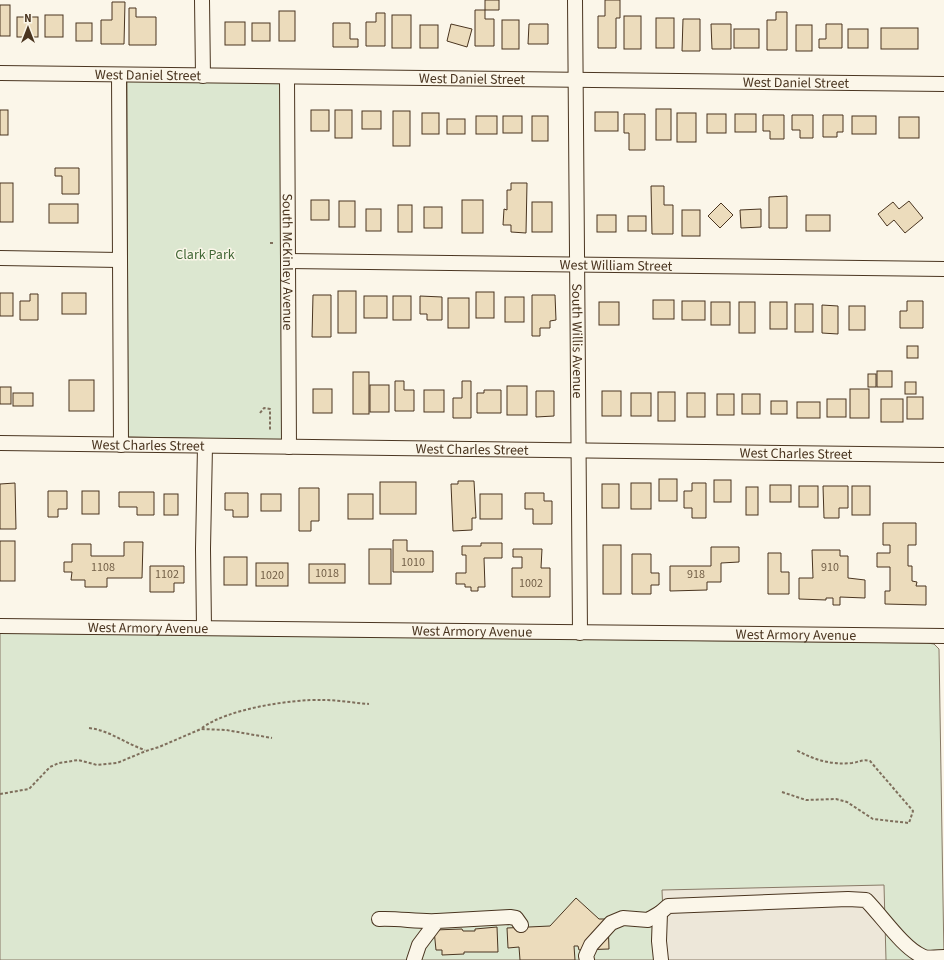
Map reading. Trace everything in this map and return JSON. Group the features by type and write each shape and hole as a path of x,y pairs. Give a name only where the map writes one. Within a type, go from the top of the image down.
{"street":[{"path":"202,0 202,76"},
{"name":"South Willis Avenue","path":"575,0 580,633"},
{"name":"West Daniel Street","path":"0,73 944,84"},
{"path":"119,75 121,445"},
{"name":"South McKinley Avenue","path":"287,77 289,447"},
{"path":"0,258 119,260"},
{"name":"West William Street","path":"288,261 944,269"},
{"name":"West Charles Street","path":"0,443 944,455"},
{"path":"204,628 203,549 205,446"},
{"name":"West Armory Avenue","path":"0,626 944,636"},
{"path":"586,960 586,956 591,945 611,923 623,918 648,920 668,906 848,899 866,900 881,915 898,937 921,958 944,957"},
{"path":"660,913 659,941 661,960"},
{"path":"379,919 397,918 422,922 510,917 516,918 522,925"},
{"path":"414,960 419,945 436,921"}],"path":[{"path":"260,413 264,408 270,408 270,430"},
{"path":"0,794 28,789 50,767 59,763 78,760 98,765 117,763 201,729 212,720 253,709 296,701 323,700 370,704"},
{"path":"89,728 105,731 130,745 146,751"},
{"path":"201,729 226,730 272,738"},
{"path":"782,792 806,800 836,799 847,802 873,819 909,823 913,811 870,761 865,759 853,763 816,761 796,750"}],"green space":[{"name":"Clark Park","path":"127,81 282,81 283,440 128,437"},
{"path":"0,633 934,644 939,649 944,960 0,960"}],"shaded area":[{"path":"884,885 886,960 665,960 662,890"}],"building":[{"path":"485,0 499,0 499,10 485,10"},
{"path":"605,0 620,0 620,18 616,18 616,48 598,48 598,16 605,16"},
{"path":"112,2 125,2 124,44 101,44 101,20 112,20"},
{"path":"0,5 10,5 10,36 0,36"},
{"path":"129,8 136,8 136,17 156,17 156,45 129,45"},
{"path":"475,10 485,10 485,19 494,19 494,46 475,46"},
{"path":"279,11 295,11 295,41 279,41"},
{"path":"776,12 787,12 787,50 767,50 767,20 776,20"},
{"path":"376,13 385,13 385,46 366,46 366,22 376,22"},
{"path":"45,15 63,15 63,37 45,37"},
{"path":"392,15 411,15 411,48 392,48"},
{"path":"624,16 641,16 641,49 624,49"},
{"path":"17,17 38,17 38,37 17,37"},
{"path":"656,18 674,18 674,48 656,48"},
{"path":"683,19 700,19 700,51 682,51"},
{"path":"502,20 519,20 519,49 502,49"},
{"path":"225,22 245,22 245,45 225,45"},
{"path":"76,23 92,23 92,41 76,41"},
{"path":"252,23 270,23 270,41 252,41"},
{"path":"333,23 350,23 350,39 358,39 358,47 333,47"},
{"path":"451,24 472,29 467,47 447,41"},
{"path":"529,24 548,24 548,44 528,44"},
{"path":"711,24 731,24 731,49 712,49"},
{"path":"826,24 842,24 842,48 819,48 819,39 826,39"},
{"path":"420,25 438,25 438,48 420,48"},
{"path":"796,25 812,25 812,51 796,51"},
{"path":"881,28 918,28 918,49 881,49"},
{"path":"734,29 759,29 759,48 734,48"},
{"path":"848,29 868,29 868,48 848,48"},
{"path":"656,109 671,109 671,140 656,140"},
{"path":"0,110 8,110 8,135 0,135"},
{"path":"311,110 329,110 329,131 311,131"},
{"path":"335,110 352,110 352,138 335,138"},
{"path":"362,111 381,111 381,129 362,129"},
{"path":"393,111 410,111 410,146 393,146"},
{"path":"595,112 618,112 618,131 595,131"},
{"path":"422,113 439,113 439,134 422,134"},
{"path":"677,113 696,113 696,142 677,142"},
{"path":"624,114 645,114 645,150 629,150 629,133 624,133"},
{"path":"707,114 726,114 726,133 707,133"},
{"path":"735,114 756,114 756,132 735,132"},
{"path":"763,115 784,115 784,139 770,139 770,131 763,131"},
{"path":"792,115 813,115 813,138 800,138 800,130 792,130"},
{"path":"823,115 843,115 843,132 837,132 837,137 823,137"},
{"path":"476,116 497,116 497,134 476,134"},
{"path":"503,116 522,116 522,133 503,133"},
{"path":"532,116 548,116 548,141 532,141"},
{"path":"852,116 876,116 876,134 852,134"},
{"path":"899,117 919,117 919,138 899,138"},
{"path":"447,119 465,119 465,134 447,134"},
{"path":"55,168 79,168 79,194 62,194 62,176 55,176"},
{"path":"0,183 13,183 13,222 0,222"},
{"path":"511,183 527,183 526,233 511,232 511,225 503,225 504,209 507,210 507,190 511,190"},
{"path":"651,186 664,186 664,205 673,205 673,234 652,234"},
{"path":"787,196 787,228 769,228 769,197"},
{"path":"311,200 329,200 329,220 311,220"},
{"path":"462,200 483,200 483,233 462,233"},
{"path":"339,201 355,201 355,227 339,227"},
{"path":"909,201 923,218 905,233 894,220 887,226 878,214 893,202 899,209"},
{"path":"532,202 552,202 552,232 532,232"},
{"path":"721,203 733,215 720,228 708,216"},
{"path":"49,204 78,204 78,223 49,223"},
{"path":"398,205 412,205 412,232 398,232"},
{"path":"424,207 442,207 442,228 424,228"},
{"path":"366,209 381,209 381,231 366,231"},
{"path":"761,209 761,227 741,228 740,210"},
{"path":"682,210 700,210 700,236 682,236"},
{"path":"597,215 616,215 616,232 597,232"},
{"path":"806,215 830,215 830,231 806,231"},
{"path":"628,216 646,216 646,231 628,231"},
{"path":"338,291 356,291 356,333 338,333"},
{"path":"476,292 494,292 494,318 476,318"},
{"path":"0,293 13,293 13,316 0,316"},
{"path":"62,293 86,293 86,314 62,314"},
{"path":"30,294 38,294 38,320 20,320 20,301 30,301"},
{"path":"313,295 331,295 331,337 312,337"},
{"path":"532,295 555,295 556,320 550,321 550,328 540,328 540,336 532,336"},
{"path":"364,296 387,296 387,318 364,318"},
{"path":"393,296 411,296 411,320 393,320"},
{"path":"420,296 442,297 442,320 427,320 427,314 420,314"},
{"path":"505,297 524,297 524,322 505,322"},
{"path":"448,298 469,298 469,328 448,328"},
{"path":"653,300 674,300 674,319 653,319"},
{"path":"682,301 705,301 705,320 682,320"},
{"path":"907,301 923,301 923,328 900,328 900,311 907,311"},
{"path":"599,302 619,302 619,325 599,325"},
{"path":"711,302 730,302 730,325 711,325"},
{"path":"739,302 755,302 755,333 739,333"},
{"path":"770,302 787,302 787,329 770,329"},
{"path":"795,304 813,304 813,332 795,332"},
{"path":"822,305 838,306 838,334 822,333"},
{"path":"849,306 865,306 865,330 849,330"},
{"path":"907,346 918,346 918,358 907,358"},
{"path":"877,371 892,371 892,387 877,387"},
{"path":"353,372 369,372 369,414 353,414"},
{"path":"868,374 876,374 876,387 868,387"},
{"path":"69,380 94,380 94,411 69,411"},
{"path":"395,381 404,381 404,390 414,390 414,411 395,411"},
{"path":"462,381 471,381 471,418 453,418 453,398 462,398"},
{"path":"905,382 916,382 916,394 905,394"},
{"path":"370,385 389,385 389,412 370,412"},
{"path":"507,386 527,386 527,415 507,415"},
{"path":"0,387 11,387 11,404 0,404"},
{"path":"313,389 332,389 332,413 313,413"},
{"path":"850,389 869,389 869,418 850,418"},
{"path":"424,390 444,390 444,412 424,412"},
{"path":"484,390 501,390 501,413 477,413 477,393 484,393"},
{"path":"536,391 554,391 554,416 536,417"},
{"path":"602,391 621,391 621,416 602,416"},
{"path":"658,392 675,392 675,421 658,421"},
{"path":"13,393 33,393 33,406 13,406"},
{"path":"631,393 651,393 651,416 631,416"},
{"path":"687,393 705,393 705,417 687,417"},
{"path":"717,394 734,394 734,415 717,415"},
{"path":"742,394 760,394 760,414 742,414"},
{"path":"907,397 923,397 923,419 907,419"},
{"path":"827,399 846,399 846,417 827,417"},
{"path":"881,399 903,399 903,422 881,422"},
{"path":"771,401 787,401 787,414 771,414"},
{"path":"797,402 820,402 820,418 797,418"},
{"path":"659,479 677,479 677,501 659,501"},
{"path":"714,480 731,480 731,502 714,502"},
{"path":"458,481 474,481 476,518 472,518 472,530 453,531 451,484 458,484"},
{"path":"380,482 416,482 416,514 380,514"},
{"path":"15,483 16,529 0,529 0,484"},
{"path":"631,483 651,483 651,509 631,509"},
{"path":"692,483 706,483 706,518 692,518 692,508 684,508 684,491 692,491"},
{"path":"602,484 619,484 619,508 602,508"},
{"path":"770,485 791,485 791,502 770,502"},
{"path":"799,486 818,486 818,507 799,507"},
{"path":"823,486 848,486 848,508 839,508 839,518 824,518"},
{"path":"852,486 870,486 870,515 852,515"},
{"path":"746,487 758,487 758,515 746,515"},
{"path":"299,488 319,488 319,521 311,521 311,531 299,531"},
{"path":"48,491 67,491 67,509 58,509 58,517 48,517"},
{"path":"82,491 99,491 99,514 82,514"},
{"path":"119,492 154,492 154,515 137,515 137,507 119,507"},
{"path":"225,493 248,493 248,517 233,517 233,510 225,510"},
{"path":"525,493 544,493 544,501 552,501 552,524 533,524 533,509 525,509"},
{"path":"164,494 178,494 178,515 164,515"},
{"path":"261,494 281,494 281,511 261,511"},
{"path":"348,494 373,494 373,519 348,519"},
{"path":"480,494 502,494 502,519 480,519"},
{"path":"883,523 916,523 916,545 908,545 908,566 912,566 912,581 917,582 916,586 926,586 926,605 885,604 885,591 890,591 890,567 877,567 877,553 890,553 890,545 883,545"},
{"path":"393,540 407,540 407,551 433,551 433,572 393,572"},
{"path":"0,541 15,541 15,581 0,581"},
{"path":"124,542 143,542 142,578 107,578 107,587 85,587 85,580 71,580 72,572 64,572 64,562 72,562 72,544 91,544 91,556 124,556"},
{"path":"481,543 502,543 502,558 484,558 485,587 478,587 478,591 471,591 471,587 465,587 465,584 456,584 456,573 466,573 466,555 462,555 462,546 481,546"},
{"path":"603,545 621,545 621,594 603,594"},
{"path":"711,547 739,547 739,562 721,563 721,582 707,582 707,590 670,591 670,566 711,566"},
{"path":"369,549 391,549 391,584 369,584"},
{"path":"513,549 542,549 541,568 550,568 550,597 512,597 512,568 522,568 522,557 513,557"},
{"path":"812,550 840,550 840,556 848,556 848,578 865,580 865,598 840,597 840,605 833,605 833,598 826,598 826,600 799,599 799,578 813,578"},
{"path":"768,553 781,553 781,572 789,572 789,594 768,594"},
{"path":"632,554 651,554 651,573 659,573 659,585 651,585 651,594 632,594"},
{"path":"224,557 247,557 247,585 224,585"},
{"path":"256,563 288,563 288,586 256,586"},
{"path":"309,564 345,564 345,583 309,583"},
{"path":"150,566 184,566 184,583 174,583 174,592 150,592"},
{"path":"576,898 599,919 608,919 609,949 579,950 578,946 574,946 575,960 520,960 519,947 508,948 507,928 550,926"},
{"path":"497,927 498,952 464,952 464,954 442,955 442,950 436,950 434,930 462,929 463,931 475,931 475,929"}]}
